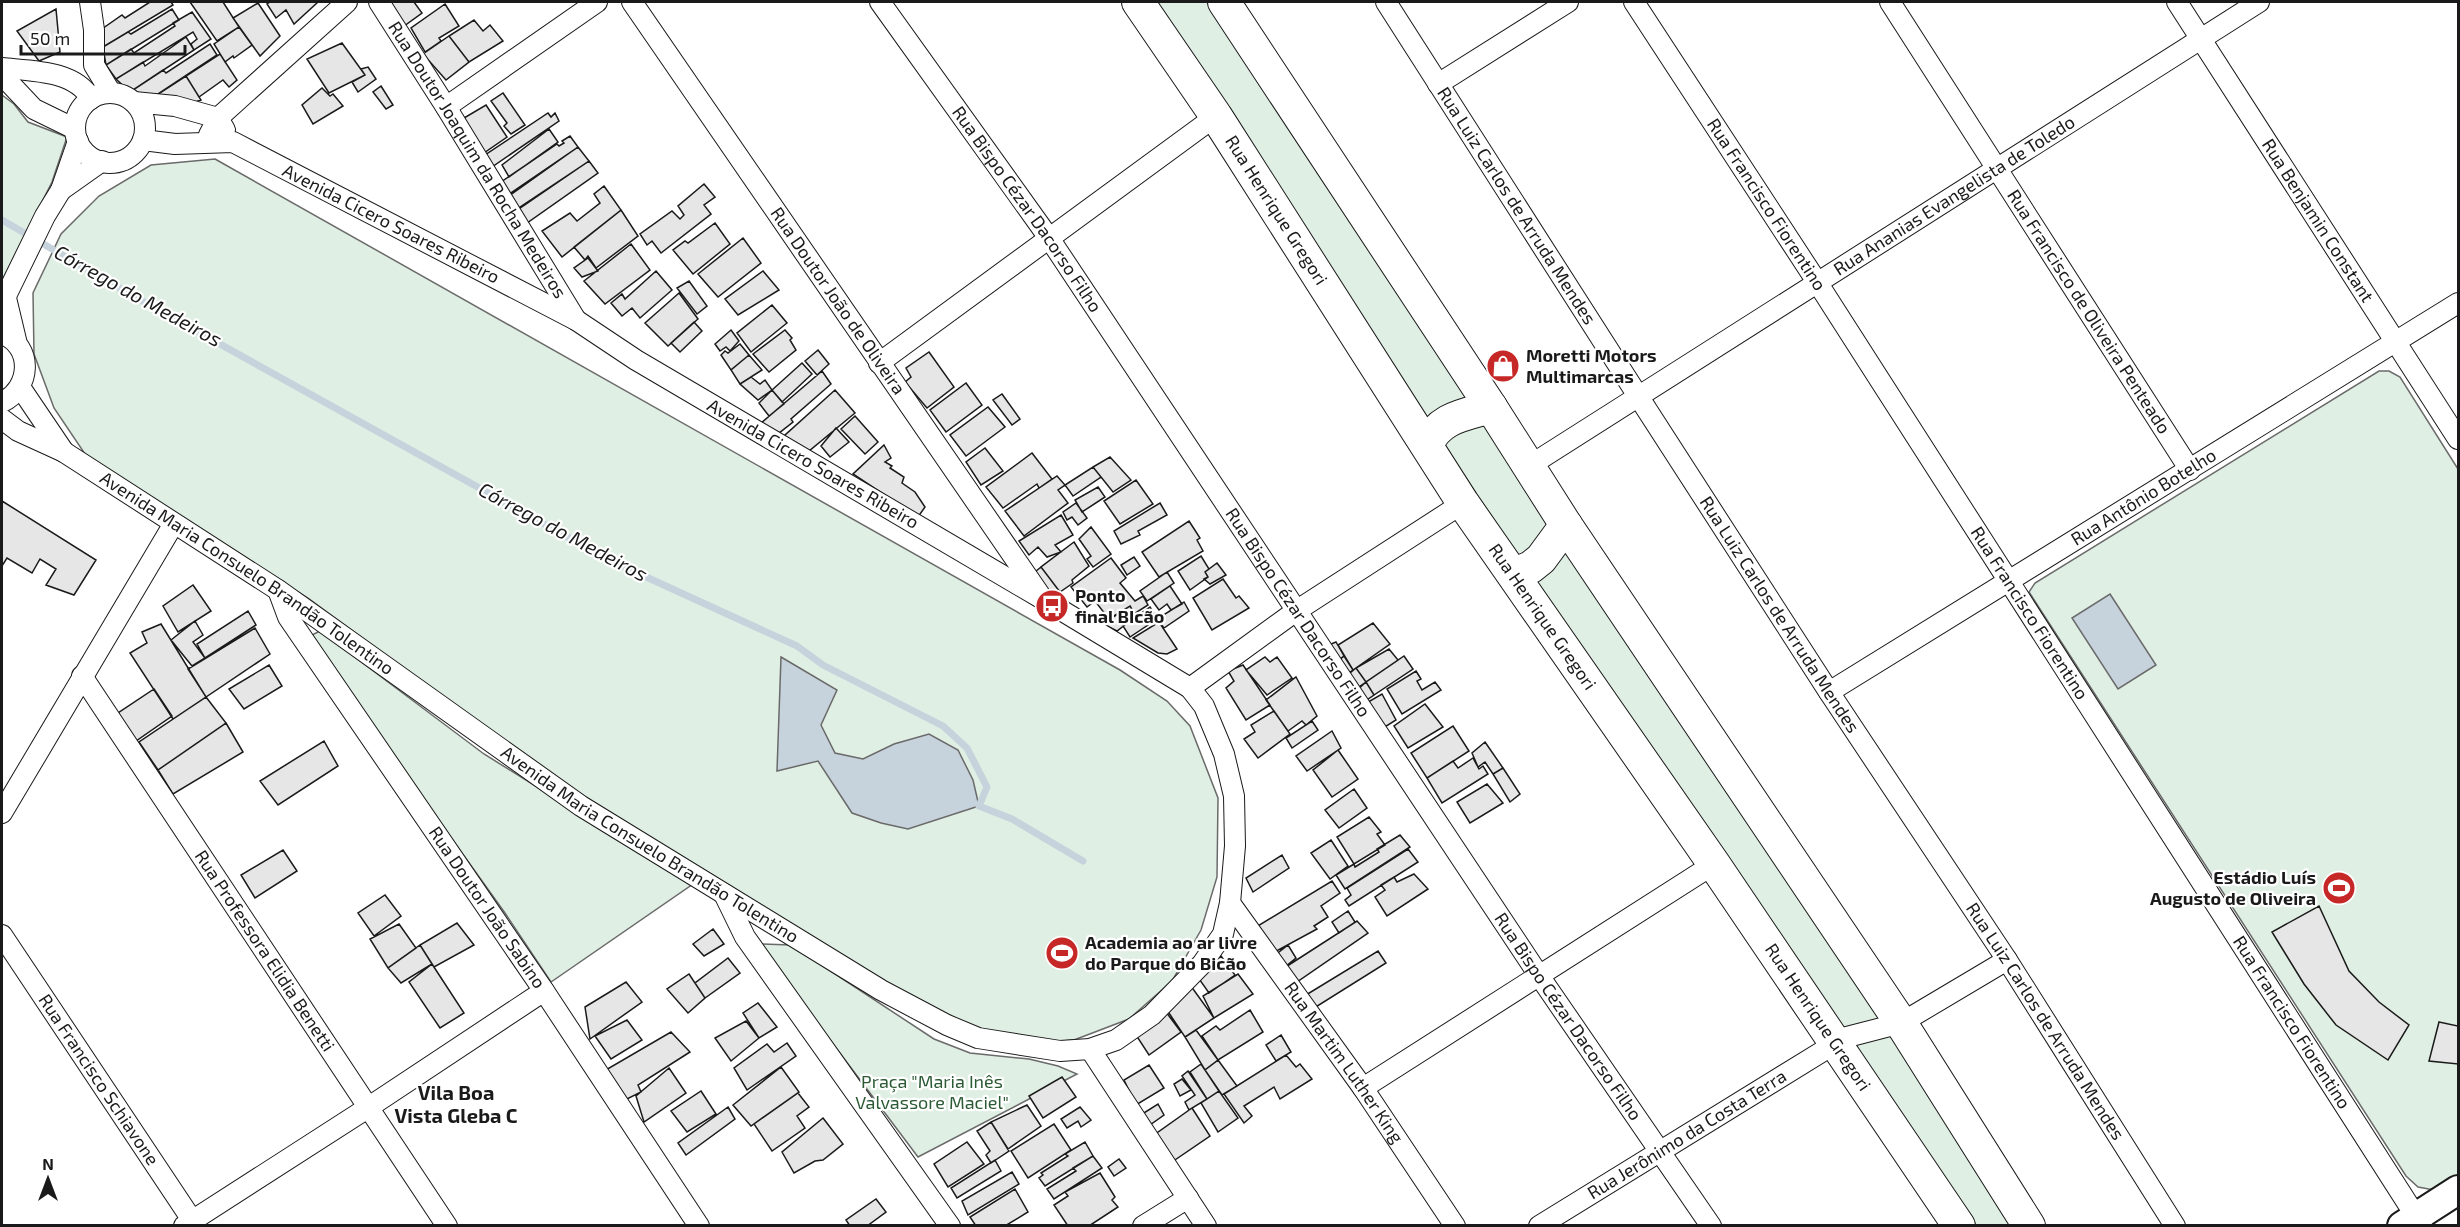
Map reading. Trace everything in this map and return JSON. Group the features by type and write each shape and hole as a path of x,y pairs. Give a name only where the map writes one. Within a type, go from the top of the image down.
{"main road":[{"name":"Rua Henrique Gregori","path":"1138,2 1216,116 1463,503 1515,574 1714,864 1959,1226"},
{"path":"1224,2 1529,465 1566,525 1901,1023 2029,1226"},
{"path":"1427,445 1432,432 1445,422 1491,407"},
{"path":"1515,574 1532,567 1541,559 1566,525"}],"street":[{"path":"90,2 94,30 94,65 111,93"},
{"path":"208,142 218,118 347,2"},
{"name":"Rua Doutor Joaquim da Rocha Medeiros","path":"379,2 576,320"},
{"path":"446,107 597,2"},
{"name":"Rua Doutor João de Oliveira","path":"632,2 1044,600"},
{"name":"Rua Bispo Cézar Dacorso Filho","path":"880,2 1049,238 1540,976 1711,1226"},
{"name":"Rua Luiz Carlos de Arruda Mendes","path":"1386,2 1829,692 2007,960 2175,1226"},
{"path":"1438,84 1568,2"},
{"name":"Rua Francisco Fiorentino","path":"1634,2 2009,579 2413,1223"},
{"name":"Rua Francisco de Oliveira Penteado","path":"1890,2 2190,470"},
{"name":"Rua Benjamin Constant","path":"2177,2 2458,439"},
{"name":"Rua Ananias Evangelista de Toledo","path":"1529,465 2259,2"},
{"path":"2,68 45,73 69,79 88,93 117,93 134,102 175,106 218,118 233,142"},
{"path":"2,75 34,109 77,135 91,157 102,161 128,158 143,140 145,123 141,111 134,102"},
{"path":"2,402 11,398 21,387 26,372 24,357 9,339 4,301 45,216 61,190 77,135 77,117 86,102 88,93"},
{"path":"879,363 1216,116"},
{"path":"143,140 175,144 233,142"},
{"name":"Avenida Cicero Soares Ribeiro","path":"233,142 576,320 636,360 1190,688 1204,706 1224,754 1234,796 1235,846 1230,903"},
{"path":"61,190 102,161"},
{"name":"Rua Antônio Botelho","path":"1829,692 2458,303"},
{"path":"21,387 63,452"},
{"name":"Avenida Maria Consuelo Brandão Tolentino","path":"2,419 18,431 63,452 173,525 278,590 571,799 880,990 947,1025 978,1038 1060,1051 1090,1049 1116,1040 1152,1015 1202,964 1223,934 1230,903"},
{"path":"1190,688 1296,611 1463,503"},
{"path":"2,813 173,525"},
{"name":"Rua Doutor João Sabino","path":"278,590 288,617 544,991 699,1226"},
{"name":"Rua Professora Elidia Benetti","path":"82,676 447,1226"},
{"path":"1363,1088 1714,864"},
{"path":"724,894 745,937 950,1226"},
{"name":"Rua Martim Luther King","path":"1230,903 1363,1088 1455,1226"},
{"name":"Rua Francisco Schiavone","path":"2,935 191,1224"},
{"name":"Rua Jerônimo da Costa Terra","path":"1539,1226 1836,1043 1847,1037 1901,1023 2007,960"},
{"path":"191,1224 544,991"},
{"path":"1090,1049 1206,1226"},
{"path":"2413,1223 2458,1190"},
{"path":"1143,1226 1188,1198"}],"green space":[{"path":"1145,2 1209,2 1508,450 2015,1225 1949,1225 1492,517"},
{"path":"2,95 14,104 28,122 67,137 52,182 2,281"},
{"path":"215,159 1120,670 1167,701 1190,726 1218,798 1217,877 1201,930 1172,981 1129,1019 1074,1040 1039,1043 981,1032 889,988 536,766 308,598 91,463 54,408 34,354 33,293 61,234 99,196 151,165"},
{"name":"Estádio Luís Augusto de Oliveira","path":"2379,371 2389,371 2400,377 2458,469 2458,1175 2434,1190 2418,1187 2406,1176 2029,592 2035,583"},
{"path":"320,631 484,754 693,884 551,982 505,913 314,647 308,637"},
{"name":"Praça \"Maria Inês Valvassore Maciel\"","path":"758,944 791,945 934,1039 970,1053 1029,1059 1058,1066 1077,1074 918,1157"}],"shaded area":[{"path":"2110,594 2156,665 2118,689 2072,618"},
{"path":"781,657 837,690 821,725 835,753 863,759 894,744 929,734 958,750 973,780 979,806 908,829 852,813 818,761 777,771"}],"building":[{"path":"150,2 171,2 173,5 103,47 99,31 122,15 125,18"},
{"path":"190,2 223,2 239,27 217,41"},
{"path":"270,2 318,2 294,24 286,10 276,18 267,4"},
{"path":"382,2 414,2 422,13 400,29"},
{"path":"258,3 280,36 260,56 233,18"},
{"path":"445,4 459,26 439,38 441,41 425,52 411,28"},
{"path":"56,9 60,52 39,61 17,31"},
{"path":"172,9 179,20 106,65 103,47 128,32 131,34"},
{"path":"192,12 211,39 194,50 191,44 197,39 193,32 116,79 106,65 131,49 134,53 175,26 173,23"},
{"path":"474,20 483,31 490,25 503,41 469,62 449,36"},
{"path":"239,27 252,45 225,62 214,44"},
{"path":"449,36 469,62 446,80 423,54"},
{"path":"186,37 194,50 130,92 116,79 143,62 145,66"},
{"path":"342,43 365,75 329,93 307,59"},
{"path":"210,44 217,55 152,98 130,92 163,70 166,73"},
{"path":"220,54 237,80 229,87 223,80 199,97 186,76"},
{"path":"368,67 376,79 358,92 352,82 365,75 361,69"},
{"path":"186,76 201,100 192,103 152,98"},
{"path":"381,86 393,105 386,109 373,92"},
{"path":"322,88 330,96 333,94 343,106 313,124 302,105"},
{"path":"503,93 525,125 511,134 504,126 507,123 491,101"},
{"path":"486,105 507,137 481,155 463,125 464,118"},
{"path":"548,113 551,117 555,113 559,121 489,169 482,157"},
{"path":"549,129 558,142 509,177 502,165"},
{"path":"570,136 578,147 508,195 501,182 557,144 559,146 564,143 562,141"},
{"path":"578,147 589,161 517,209 509,196"},
{"path":"589,161 598,173 527,223 516,211"},
{"path":"704,184 715,197 704,205 711,214 661,253 652,241 647,245 640,234 672,211 680,219 684,215 678,206"},
{"path":"604,186 621,210 562,257 542,231 570,213 577,221 600,203 594,194"},
{"path":"621,210 638,236 596,268 588,256 585,260 574,247"},
{"path":"715,223 730,244 693,274 673,250 685,241 688,243"},
{"path":"743,238 761,263 718,297 698,274"},
{"path":"631,244 650,270 605,304 584,281"},
{"path":"588,258 598,271 582,277 574,268"},
{"path":"656,271 672,290 640,318 632,308 622,316 611,303 622,294 625,299"},
{"path":"763,271 779,290 738,315 725,299"},
{"path":"689,281 707,306 697,314 677,288"},
{"path":"679,293 698,319 668,346 645,323"},
{"path":"772,305 787,323 751,352 737,333"},
{"path":"694,322 702,331 680,352 671,343"},
{"path":"731,330 739,341 730,351 726,347 720,351 715,344"},
{"path":"785,330 792,338 790,340 796,350 769,372 753,354"},
{"path":"740,344 749,355 731,370 721,355"},
{"path":"818,350 829,364 817,375 805,361"},
{"path":"929,352 954,387 927,408 905,382 911,377 906,368"},
{"path":"749,355 762,370 740,384 731,370"},
{"path":"802,363 812,374 782,402 772,390"},
{"path":"822,371 831,384 791,419 793,422 779,433 760,424"},
{"path":"751,377 760,384 765,380 772,390 758,400 740,384"},
{"path":"966,383 982,405 946,432 930,410"},
{"path":"772,390 784,404 769,416 759,403"},
{"path":"835,390 855,413 809,451 784,436"},
{"path":"1002,394 1020,419 1012,425 993,400"},
{"path":"988,407 1005,427 966,456 950,435"},
{"path":"855,416 878,442 865,454 841,429"},
{"path":"836,428 849,442 830,457 821,446"},
{"path":"884,445 891,458 885,462 904,477 902,483 915,492 925,507 918,517 853,474"},
{"path":"985,448 1003,471 981,485 966,462"},
{"path":"1032,453 1052,479 1039,488 1037,484 1003,508 986,487"},
{"path":"1110,457 1131,480 1113,492 1093,467"},
{"path":"1093,467 1101,477 1073,496 1065,485"},
{"path":"1057,476 1065,485 1058,490 1068,503 1024,536 1005,511"},
{"path":"1136,480 1153,504 1120,524 1104,501"},
{"path":"1098,487 1105,497 1082,512 1075,500"},
{"path":"2,501 96,560 74,595 46,585 56,569 40,559 32,573 7,558 2,566"},
{"path":"1076,503 1087,518 1078,525 1072,517 1067,520 1063,512"},
{"path":"1160,503 1167,515 1138,531 1140,535 1121,544 1114,531"},
{"path":"1061,515 1073,535 1055,545 1061,552 1047,557 1038,547 1029,555 1019,541"},
{"path":"1189,521 1200,538 1197,540 1203,551 1159,577 1142,552"},
{"path":"1091,527 1111,554 1093,567 1087,559 1091,556 1079,539"},
{"path":"1074,542 1089,566 1072,580 1073,583 1060,592 1041,567"},
{"path":"1201,556 1209,569 1205,572 1208,577 1190,590 1178,571"},
{"path":"1134,557 1140,566 1127,575 1121,565"},
{"path":"1111,558 1126,578 1120,583 1135,601 1143,596 1148,605 1134,614 1130,606 1109,619 1095,601 1087,607 1071,587"},
{"path":"1217,563 1226,575 1210,584 1204,579 1208,577 1205,572"},
{"path":"1041,567 1060,592 1048,599 1030,576"},
{"path":"1167,572 1174,583 1147,601 1140,591"},
{"path":"1223,579 1236,598 1239,596 1249,608 1212,630 1193,598"},
{"path":"193,585 211,611 178,632 163,606"},
{"path":"1170,586 1182,604 1171,610 1167,604 1159,610 1151,599"},
{"path":"1184,602 1189,611 1164,628 1157,619"},
{"path":"1130,606 1136,616 1117,631 1103,624"},
{"path":"1150,607 1157,619 1130,637 1123,626"},
{"path":"248,611 256,625 205,658 197,644"},
{"path":"195,621 203,635 193,642 205,658 192,666 171,640"},
{"path":"1159,622 1177,649 1167,654 1158,653 1133,638"},
{"path":"1373,623 1390,644 1353,670 1338,645"},
{"path":"161,624 206,697 173,719 130,653 147,643 142,632"},
{"path":"255,628 270,654 206,697 188,669"},
{"path":"1336,642 1344,656 1337,661 1326,646"},
{"path":"1389,649 1398,660 1366,682 1356,668"},
{"path":"1344,656 1353,670 1344,676 1336,663"},
{"path":"1404,656 1413,669 1374,695 1366,682"},
{"path":"1265,657 1270,662 1277,657 1292,678 1267,695 1246,670"},
{"path":"269,665 282,686 244,709 229,689"},
{"path":"1243,665 1270,705 1246,720 1226,688 1234,681 1228,671"},
{"path":"1356,668 1366,682 1353,691 1344,678"},
{"path":"1416,671 1421,679 1417,681 1422,690 1435,682 1441,690 1402,714 1387,689"},
{"path":"1296,677 1317,716 1306,725 1302,721 1288,731 1266,700"},
{"path":"1366,682 1374,695 1361,704 1354,693"},
{"path":"154,689 172,716 136,741 115,715"},
{"path":"1382,694 1396,720 1380,730 1363,705"},
{"path":"206,697 226,723 158,770 139,742"},
{"path":"1425,704 1443,727 1408,748 1394,726"},
{"path":"1274,711 1290,734 1258,758 1244,739 1255,732 1251,725"},
{"path":"1312,721 1318,730 1292,748 1286,738"},
{"path":"226,723 243,752 173,794 158,770"},
{"path":"1453,726 1469,751 1427,778 1411,753"},
{"path":"1332,731 1341,748 1307,771 1296,756"},
{"path":"324,741 338,766 278,805 260,781"},
{"path":"1485,742 1503,768 1493,774 1485,762 1478,767 1472,753"},
{"path":"1338,750 1358,779 1332,797 1313,770"},
{"path":"1473,758 1479,769 1483,766 1488,774 1442,803 1427,778 1453,761 1458,768"},
{"path":"1503,768 1520,794 1510,802 1493,774"},
{"path":"1487,784 1503,803 1470,823 1457,802"},
{"path":"1354,789 1367,808 1339,828 1325,810"},
{"path":"1369,817 1381,832 1377,834 1385,845 1354,864 1337,837"},
{"path":"1400,835 1410,847 1345,889 1336,875 1354,864 1355,867 1379,852 1377,849"},
{"path":"1331,840 1348,866 1330,879 1311,853"},
{"path":"1408,849 1418,862 1349,906 1345,900 1351,895 1347,888"},
{"path":"283,850 297,871 255,898 241,875"},
{"path":"1282,855 1289,868 1253,892 1246,878"},
{"path":"1414,874 1428,889 1387,916 1375,897 1385,890 1381,885 1394,877 1397,882"},
{"path":"1332,881 1340,893 1321,906 1328,917 1314,926 1317,929 1271,954 1256,927"},
{"path":"385,895 401,916 374,936 358,913"},
{"path":"2319,906 2349,971 2379,1002 2409,1025 2388,1060 2336,1025 2304,984 2272,932"},
{"path":"1348,911 1355,922 1339,933 1332,922"},
{"path":"1357,921 1368,933 1294,984 1281,970"},
{"path":"457,923 474,945 434,967 420,945"},
{"path":"399,924 416,948 388,968 370,939"},
{"path":"713,929 724,944 704,956 693,944"},
{"path":"420,945 432,964 401,983 388,968"},
{"path":"1288,945 1296,958 1281,970 1274,956"},
{"path":"1378,951 1386,963 1311,1010 1301,998"},
{"path":"1221,956 1235,975 1209,993 1197,976"},
{"path":"728,958 740,973 705,998 695,983"},
{"path":"432,964 464,1013 440,1028 409,982"},
{"path":"689,974 705,998 688,1013 667,989"},
{"path":"1238,974 1253,994 1214,1018 1203,996"},
{"path":"626,982 642,1002 590,1039 585,1007"},
{"path":"1188,982 1214,1018 1185,1037 1165,1007"},
{"path":"758,1003 777,1027 759,1038 743,1013"},
{"path":"1163,1008 1181,1032 1149,1055 1134,1032"},
{"path":"1250,1010 1263,1032 1218,1060 1202,1036 1216,1026 1220,1030"},
{"path":"627,1020 642,1040 611,1059 595,1036"},
{"path":"746,1021 759,1038 731,1061 715,1038"},
{"path":"2439,1022 2458,1026 2458,1064 2429,1061"},
{"path":"1196,1030 1218,1060 1205,1070 1185,1037"},
{"path":"671,1032 690,1052 638,1085 641,1092 623,1101 604,1071"},
{"path":"1281,1035 1291,1052 1276,1061 1266,1045"},
{"path":"787,1043 796,1056 747,1090 734,1068 767,1044 774,1052"},
{"path":"1286,1055 1296,1067 1300,1064 1312,1079 1280,1099 1274,1087 1244,1106 1252,1116 1244,1123 1224,1094"},
{"path":"1218,1060 1237,1086 1222,1095 1205,1070"},
{"path":"1201,1064 1219,1091 1207,1099 1190,1072"},
{"path":"1149,1065 1164,1088 1136,1105 1124,1080"},
{"path":"781,1067 799,1092 751,1126 733,1105"},
{"path":"669,1068 686,1093 644,1122 636,1096"},
{"path":"1188,1071 1207,1099 1189,1110 1185,1102 1195,1095 1182,1076"},
{"path":"1062,1077 1076,1097 1043,1118 1029,1096"},
{"path":"1182,1079 1191,1090 1180,1096 1174,1084"},
{"path":"701,1091 716,1114 687,1132 671,1111"},
{"path":"1219,1091 1238,1118 1218,1132 1201,1103"},
{"path":"798,1093 809,1107 797,1116 805,1128 772,1151 754,1124"},
{"path":"1158,1104 1164,1115 1147,1127 1139,1116"},
{"path":"1027,1105 1041,1126 1008,1149 991,1122"},
{"path":"728,1107 735,1119 686,1155 678,1143"},
{"path":"1080,1107 1091,1120 1081,1127 1078,1121 1067,1128 1061,1119"},
{"path":"1192,1108 1210,1136 1169,1164 1154,1135"},
{"path":"823,1118 843,1144 823,1160 815,1161 794,1173 782,1152"},
{"path":"991,1122 1009,1151 991,1163 986,1155 990,1151 977,1131"},
{"path":"1054,1124 1071,1150 1028,1178 1011,1151"},
{"path":"967,1142 984,1164 948,1187 934,1164"},
{"path":"1085,1142 1093,1156 1045,1186 1039,1178 1043,1175 1041,1173"},
{"path":"1093,1156 1102,1168 1054,1199 1047,1189 1076,1171 1073,1168"},
{"path":"1119,1159 1126,1168 1114,1176 1108,1167"},
{"path":"995,1160 1001,1171 957,1198 951,1188"},
{"path":"1012,1172 1019,1184 968,1215 962,1201"},
{"path":"1100,1173 1115,1197 1112,1200 1118,1207 1089,1226 1068,1226 1054,1205 1068,1196 1065,1192"},
{"path":"1015,1189 1028,1212 1005,1226 976,1226 970,1217"},
{"path":"876,1199 886,1212 867,1226 850,1226 846,1220"}],"waterway":[{"name":"Córrego do Medeiros","path":"2,220 128,293 609,560 797,646 823,665 943,726 967,748 987,787 979,806 1012,819 1083,861"}],"place":[{"name":"Moretti Motors Multimarcas","path":"1503,366"},
{"name":"Ponto final BIcão","path":"1052,606"},
{"name":"Estádio Luís Augusto de Oliveira","path":"2339,888"},
{"name":"Academia ao ar livre do Parque do Bicão","path":"1062,953"}],"district":[{"name":"Vila Boa Vista Gleba C","path":"456,1104"}]}
